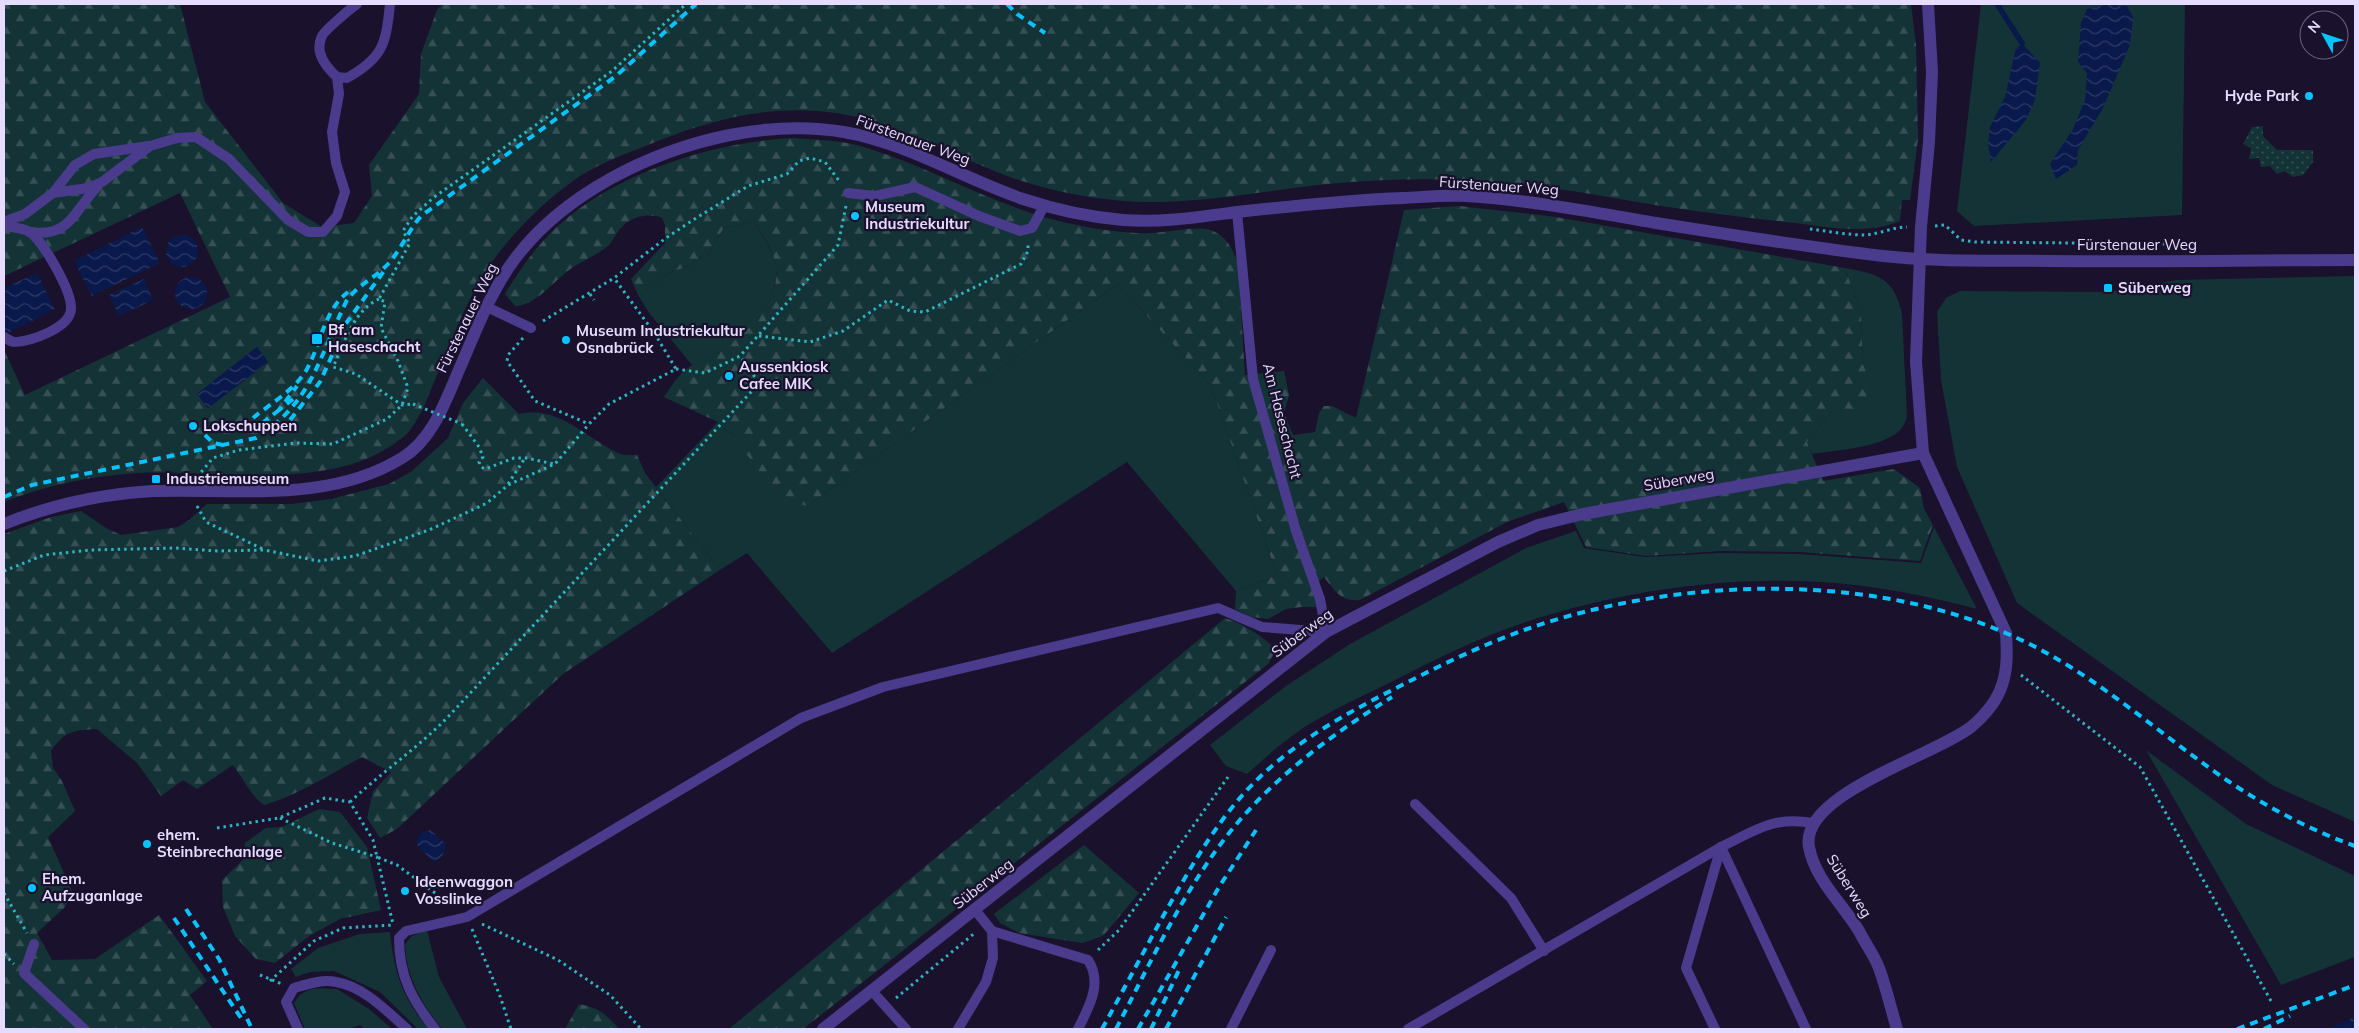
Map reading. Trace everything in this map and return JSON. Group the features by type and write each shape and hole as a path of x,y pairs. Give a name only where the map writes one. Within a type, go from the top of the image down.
{"street":[{"path":"1813,823 1832,802 1855,787 1943,745 1971,727 1990,708 2002,686 2007,665 2006,633 1924,453 1916,362 1919,258 1929,142 1932,72 1928,4"},
{"name":"Fürstenauer Weg","path":"4,524 48,508 104,496 154,491 291,490 332,486 356,480 402,458 415,449 427,436 487,307 512,263 530,241 564,208 592,189 625,172 687,147 739,133 821,130 867,138 1044,206 1083,215 1148,222 1357,200 1458,195 1557,206 1708,231 1883,256 2116,261 2355,260"},
{"name":"Süberweg","path":"823,1029 1326,632 1498,542 1538,525 1583,514 1924,453"},
{"name":"Süberweg","path":"1813,823 1808,846 1816,870 1857,929 1878,967 1897,1029"}],"lane":[{"path":"356,4 322,35 319,50 326,67 337,76 347,78 361,70 378,56 386,32 390,4"},
{"path":"4,224 25,214 53,193 75,165 94,154 150,146 177,138 196,137 229,159 288,220 308,232 323,232 337,216 345,192 336,163 332,132 339,94 337,76"},
{"path":"4,224 29,232 56,232 71,219 86,198 102,182 150,146"},
{"path":"53,193 88,188 102,182"},
{"path":"848,193 874,196 915,187 978,216 1020,231 1032,228 1044,206"},
{"name":"Am Haseschacht","path":"1237,212 1253,379 1296,531 1320,599 1326,632"},
{"path":"4,337 12,342 32,340 66,320 71,310 64,282 49,255 29,232"},
{"path":"487,307 532,328"},
{"path":"436,1029 409,990 399,961 399,938 406,931 467,916 801,718 883,687 1218,608 1262,627 1326,632"},
{"path":"1415,804 1511,898 1544,951"},
{"path":"1408,1029 1767,824 1791,819 1813,823"},
{"path":"1715,1029 1686,968 1722,848"},
{"path":"1722,848 1806,1029"},
{"path":"958,1029 986,982 993,958 989,928 975,910"},
{"path":"989,928 1088,960 1095,970 1093,1001 1078,1029"},
{"path":"34,944 24,973 84,1029"},
{"path":"1231,1029 1271,950"},
{"path":"298,1029 286,1002 294,988 320,981 336,981 345,984 377,1002 407,1029"},
{"path":"872,991 906,1029"}],"path":[{"path":"555,464 526,458 510,458 485,469 481,467 480,462 483,457 479,447 462,424 413,404 402,405 356,374 333,366 353,323 366,305 378,299 410,243 403,231 412,217 433,198 612,71 686,4"},
{"path":"508,485 555,464 609,404 676,369 705,373 740,356 838,245 848,193 825,162 810,158 799,161 787,174 748,186 666,238 590,294 532,328 508,355 507,361 535,401 589,424"},
{"path":"1945,225 1961,240 1975,242 2170,244"},
{"path":"759,336 810,342 843,331 888,300 910,312 925,312 1021,264 1028,251 1028,240 1020,231"},
{"path":"614,278 656,334 676,369"},
{"path":"590,294 594,300"},
{"path":"206,478 196,478 213,458 239,450 296,444 333,444 387,419 402,405 408,388 398,361 380,328 385,302 378,299"},
{"path":"350,802 388,768 416,749 446,720 752,391 757,380 740,356"},
{"path":"426,412 429,406"},
{"path":"4,571 44,555 91,550 175,548 265,550 318,561 355,556 429,530 487,503 508,485 526,458"},
{"path":"192,491 206,522 265,550"},
{"path":"2007,665 2140,767 2271,1001"},
{"path":"1088,960 1119,930 1228,777"},
{"path":"217,828 280,818 325,798 350,802 373,840 399,938"},
{"path":"280,818 332,843 397,865 467,916 558,960 610,995 641,1029"},
{"path":"4,894 34,944"},
{"path":"467,916 500,996 511,1029"},
{"path":"270,981 314,941 343,928 394,925"},
{"path":"885,1007 989,928"},
{"path":"260,975 270,981 294,988"}],"green space":[{"path":"4,4 180,4 205,102 283,203 322,227 354,223 372,196 369,165 419,94 421,54 437,10 442,4 1911,4 1916,45 1918,139 1910,200 1902,200 1900,221 1872,228 1844,229 1688,210 1529,185 1472,180 1414,179 1357,181 1200,200 1123,201 1066,193 1024,182 890,127 843,114 814,111 758,113 703,125 675,134 596,167 568,184 546,202 515,233 497,255 474,291 455,331 422,411 408,433 374,455 343,467 309,473 274,475 120,474 52,486 4,502 4,350 25,395 230,297 180,193 4,276","holes":["257,347 268,362 208,408 197,394"]},
{"path":"1981,4 2185,4 2182,215 1974,226 1957,211"},
{"path":"2263,126 2263,136 2277,150 2313,150 2313,162 2303,175 2293,177 2284,171 2277,174 2270,166 2261,167 2259,158 2249,159 2251,148 2243,144 2252,127"},
{"path":"792,138 858,145 1050,219 1105,230 1134,233 1206,229 1218,233 1227,242 1238,264 1245,375 1284,371 1289,395 1284,413 1293,435 1315,432 1319,413 1324,406 1332,406 1356,418 1404,210 1459,206 1556,217 1845,268 1861,314 1863,364 1872,387 1860,414 1832,411 1807,442 1823,481 1894,469 1920,488 1924,509 1933,525 1920,561 1800,552 1721,551 1646,556 1586,547 1564,502 1507,522 1360,600 1343,597 1335,591 1324,577 1311,587 1318,607 1286,609 1268,619 1252,617 1235,609 1236,591 1277,575 1211,386 1118,284 807,506 779,498 733,436 718,422 664,397 685,371 695,363 723,349 743,333 762,312 769,300 774,288 775,262 769,245 753,221 723,229 709,254 689,266 668,273 639,297 631,279 665,243 665,225 662,218 657,216 641,216 631,220 619,230 609,245 569,270 530,302 515,306 505,294 529,258 559,225 583,206 609,190 638,175 700,153 731,146"},
{"path":"753,221 763,235 775,262 776,272 773,292 763,312 737,341 692,365 650,314 639,297 668,273 689,266 709,254 723,229"},
{"path":"1845,268 1867,273 1883,280 1889,285 1899,302 1902,314 1907,416 1900,430 1882,441 1859,447 1812,454 1807,442 1832,411 1872,388 1863,364 1861,314"},
{"path":"2355,276 2355,822 2272,785 2017,603 1957,467 1941,380 1937,312 1946,298 1960,291 2108,292 2177,280"},
{"path":"1118,284 1211,386 1277,575 1236,591 1127,462 832,653 747,553 720,570 656,487 718,422 807,506"},
{"path":"483,378 519,414 533,412 559,418 620,454 637,455 645,473 720,570 563,674 397,829 380,838 367,818 373,792 391,772 362,757 302,790 264,805 251,792 233,765 197,789 183,780 161,796 137,763 97,729 76,731 65,736 51,751 53,768 62,781 75,811 48,837 72,891 65,907 37,933 52,960 95,959 159,915 207,981 190,995 213,1029 4,1029 4,534 51,517 81,511 106,528 121,535 178,527 207,504 291,504 331,499 389,484 412,471 448,438 463,403"},
{"path":"1934,527 1977,609 1889,590 1835,583 1799,581 1726,583 1652,591 1580,606 1545,616 1469,644 1302,728 1247,774 1226,766 1210,745 1286,686 1350,644 1526,548 1576,531 1584,548 1645,557 1720,553 1799,554 1921,563"},
{"path":"1225,618 1250,629 1272,646 1273,655 1268,664 803,1029 729,1029"},
{"path":"2146,750 2246,824 2355,876 2355,957 2281,985"},
{"path":"319,809 340,812 367,847 381,910 340,919 309,936 275,963 256,959 235,936 223,907 222,880 243,860 245,843 266,828 282,827"},
{"path":"1084,845 1139,893 1103,936 1082,943 1019,933 1000,923 994,914"},
{"path":"427,930 439,977 467,1029 442,1029 416,990 408,968 405,944 412,936"},
{"path":"390,932 394,959 401,984 412,1007 429,1029 418,1029 380,992 334,971 310,972 296,977 291,969 318,948 360,934"},
{"path":"312,989 337,989 369,1009 392,1029 365,1029 360,1025 350,1029 305,1029 294,1003 298,997"},
{"path":"579,1004 602,1012 619,1029 565,1029"}],"water":[{"path":"2106,5 2127,6 2133,17 2130,45 2103,108 2078,150 2077,165 2056,179 2050,164 2073,129 2085,100 2087,73 2078,62 2081,22 2087,9"},
{"path":"2022,43 2040,63 2035,100 2026,120 1991,162 1988,143 1990,127 2005,97 2015,51"},
{"path":"142,227 160,263 92,296 74,261"},
{"path":"182,235 193,240 198,251 193,262 182,267 171,262 166,251 171,240"},
{"path":"37,273 55,309 6,334 4,330 4,288"},
{"path":"191,277 202,282 207,293 202,304 191,309 180,304 175,293 180,282"},
{"path":"144,279 153,300 119,316 109,295"},
{"path":"257,347 268,362 208,408 197,394"},
{"path":"430,830 446,844 443,855 433,862 417,845 417,839 422,832"},
{"path":"2355,1017 2355,1029 2327,1029"}],"waterway":[{"path":"1997,4 2022,43"}],"railway":[{"path":"4,497 32,485 256,438 275,424 302,393 321,359 347,300 356,290 388,264 421,216 616,76 696,4"},
{"path":"1007,4 1017,14 1045,33"},
{"path":"290,420 320,382 347,322 384,271"},
{"path":"253,418 290,390 302,376 312,359 333,308 348,292"},
{"path":"293,399 279,410 297,386"},
{"path":"251,432 279,410"},
{"path":"205,435 213,443 223,445"},
{"path":"1102,1029 1167,909 1204,847 1247,790 1282,758 1300,744 1360,707 1479,648 1527,629 1584,612 1644,599 1706,592 1769,589 1831,591 1893,599 1952,614 2008,634 2038,648 2094,683 2243,791 2305,825 2355,846"},
{"path":"1116,1029 1157,948 1187,895 1203,869 1239,821 1273,785 1311,753 1392,697"},
{"path":"1138,1029 1219,887 1256,830"},
{"path":"186,909 219,959 252,1029"},
{"path":"1166,1029 1226,917"},
{"path":"174,918 241,1018"},
{"path":"1151,1029 1180,968"},
{"path":"2237,1029 2355,985"},
{"path":"2264,1029 2290,1016"}],"place":[{"name":"Hyde Park","path":"2309,96"},
{"name":"Museum Industriekultur","path":"855,216"},
{"name":"Süberweg","path":"2108,288"},
{"name":"Bf. am Haseschacht","path":"317,339"},
{"name":"Museum Industriekultur Osnabrück","path":"566,340"},
{"name":"Aussenkiosk Cafee MIK","path":"729,376"},
{"name":"Lokschuppen","path":"193,426"},
{"name":"Industriemuseum","path":"156,479"},
{"name":"ehem. Steinbrechanlage","path":"147,844"},
{"name":"Ehem. Aufzuganlage","path":"32,888"},
{"name":"Ideenwaggon Vosslinke","path":"405,891"}]}
